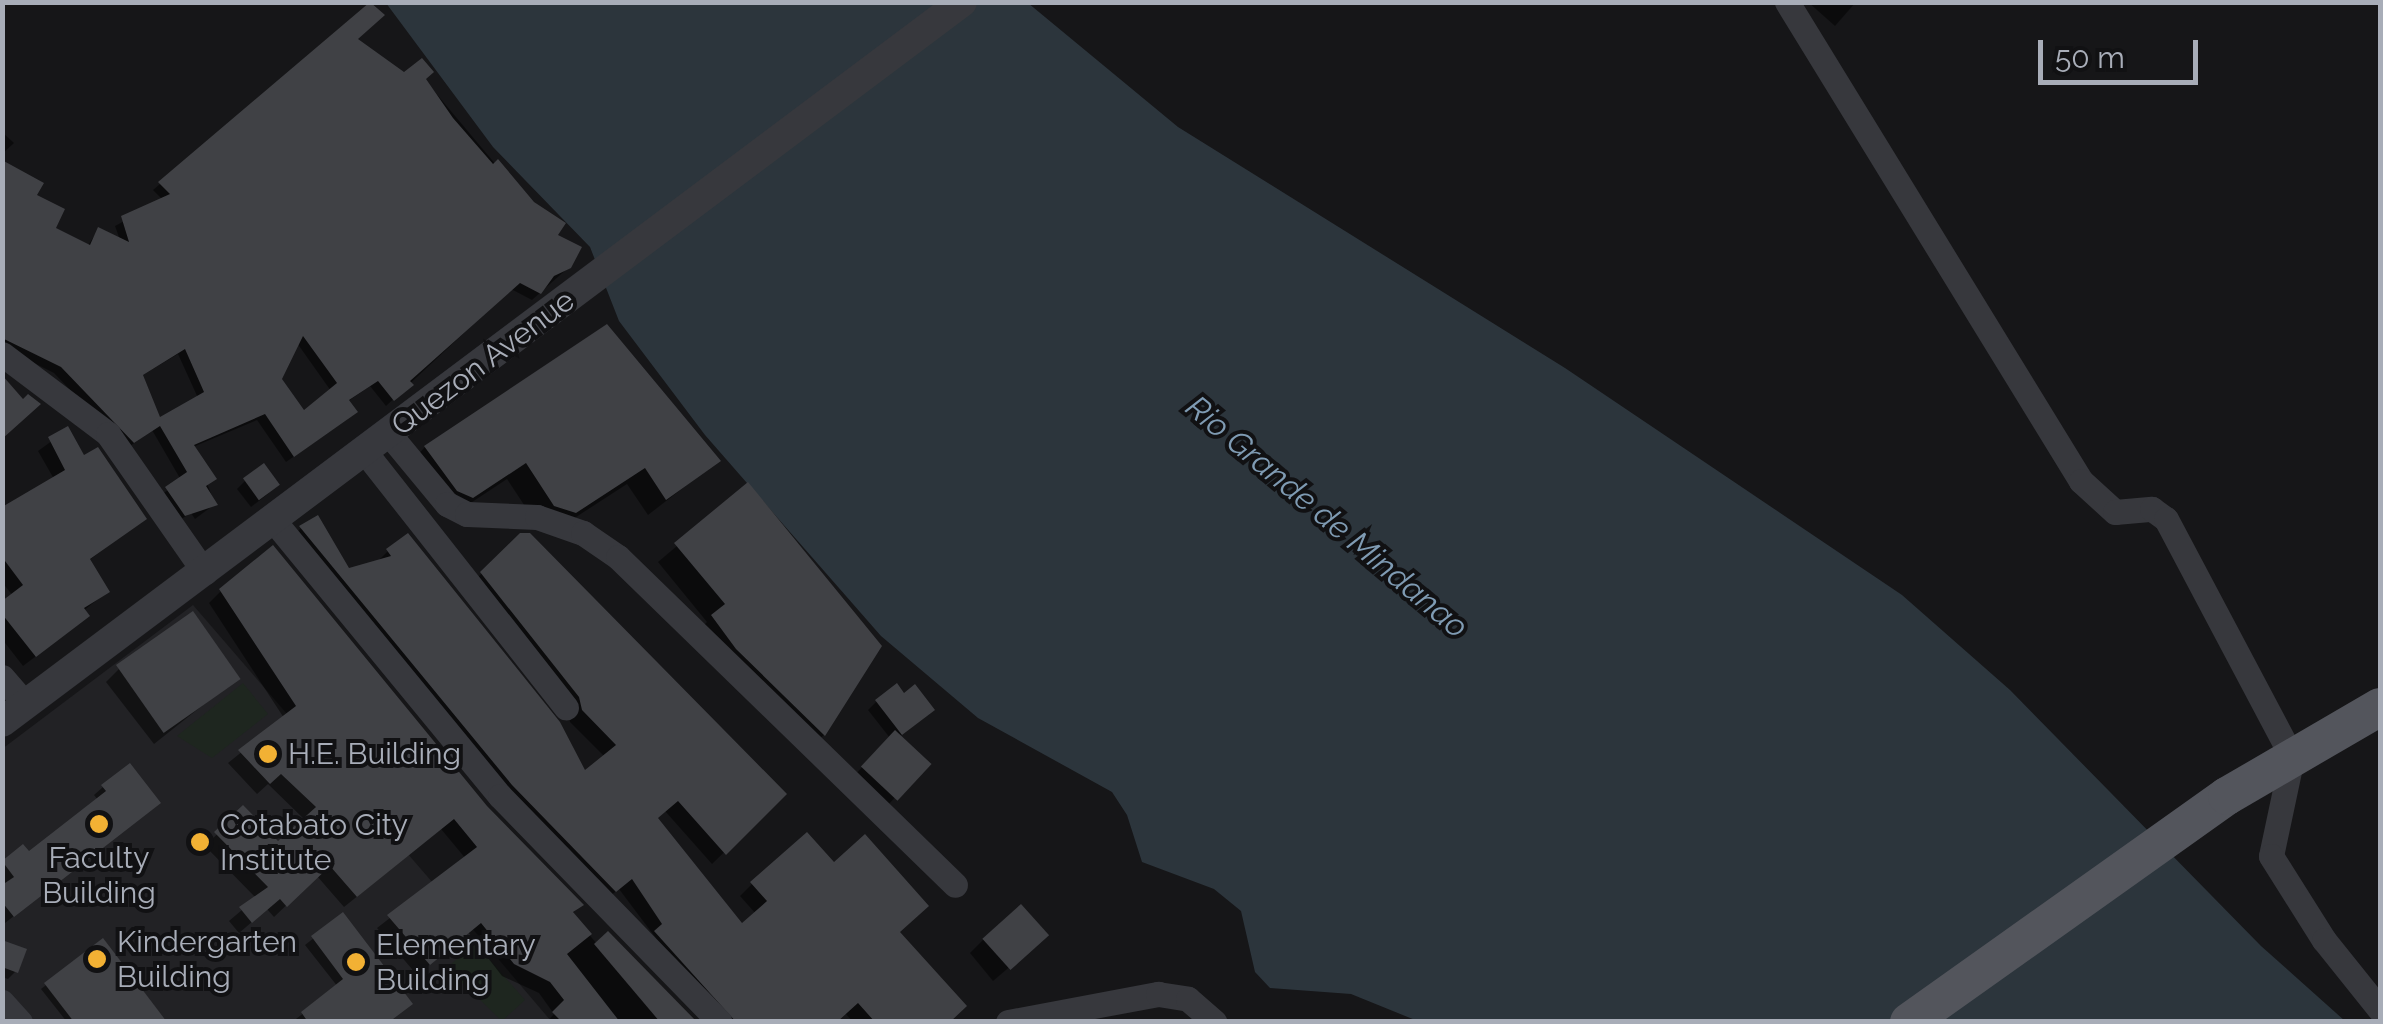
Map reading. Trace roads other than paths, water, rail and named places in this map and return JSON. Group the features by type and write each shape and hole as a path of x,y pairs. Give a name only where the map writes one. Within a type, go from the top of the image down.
{"main road":[{"path":"1909,1022 2188,822 2380,707"}],"street":[{"name":"Quezon Avenue","path":"14,714 962,2"},
{"path":"1787,2 2081,481 2115,512 2152,510 2166,519 2292,757 2271,856 2324,940 2380,1010"},
{"path":"2,354 108,434 204,573"},
{"path":"377,443 566,707"},
{"path":"377,443 446,504 467,514 536,517 583,532 618,556 955,885"},
{"path":"274,521 500,796 720,1022"},
{"path":"2,677 14,714"},
{"path":"1008,1022 1158,994 1188,999 1214,1022"},
{"path":"2,1002 20,1022"}],"water":[{"name":"Rio Grande de Mindanao","path":"386,3 1028,3 1178,127 1565,368 1902,595 2010,690 2261,946 2345,1021 1420,1022 1351,994 1270,988 1255,972 1241,911 1214,889 1142,862 1127,815 1112,792 978,718 881,636 705,435 619,321 590,247 493,147"}],"place":[{"name":"H.E. Building","path":"268,754"},
{"name":"Faculty Building","path":"99,824"},
{"name":"Cotabato City Institute","path":"200,842"},
{"name":"Kindergarten Building","path":"97,959"},
{"name":"Elementary Building","path":"356,962"}]}
